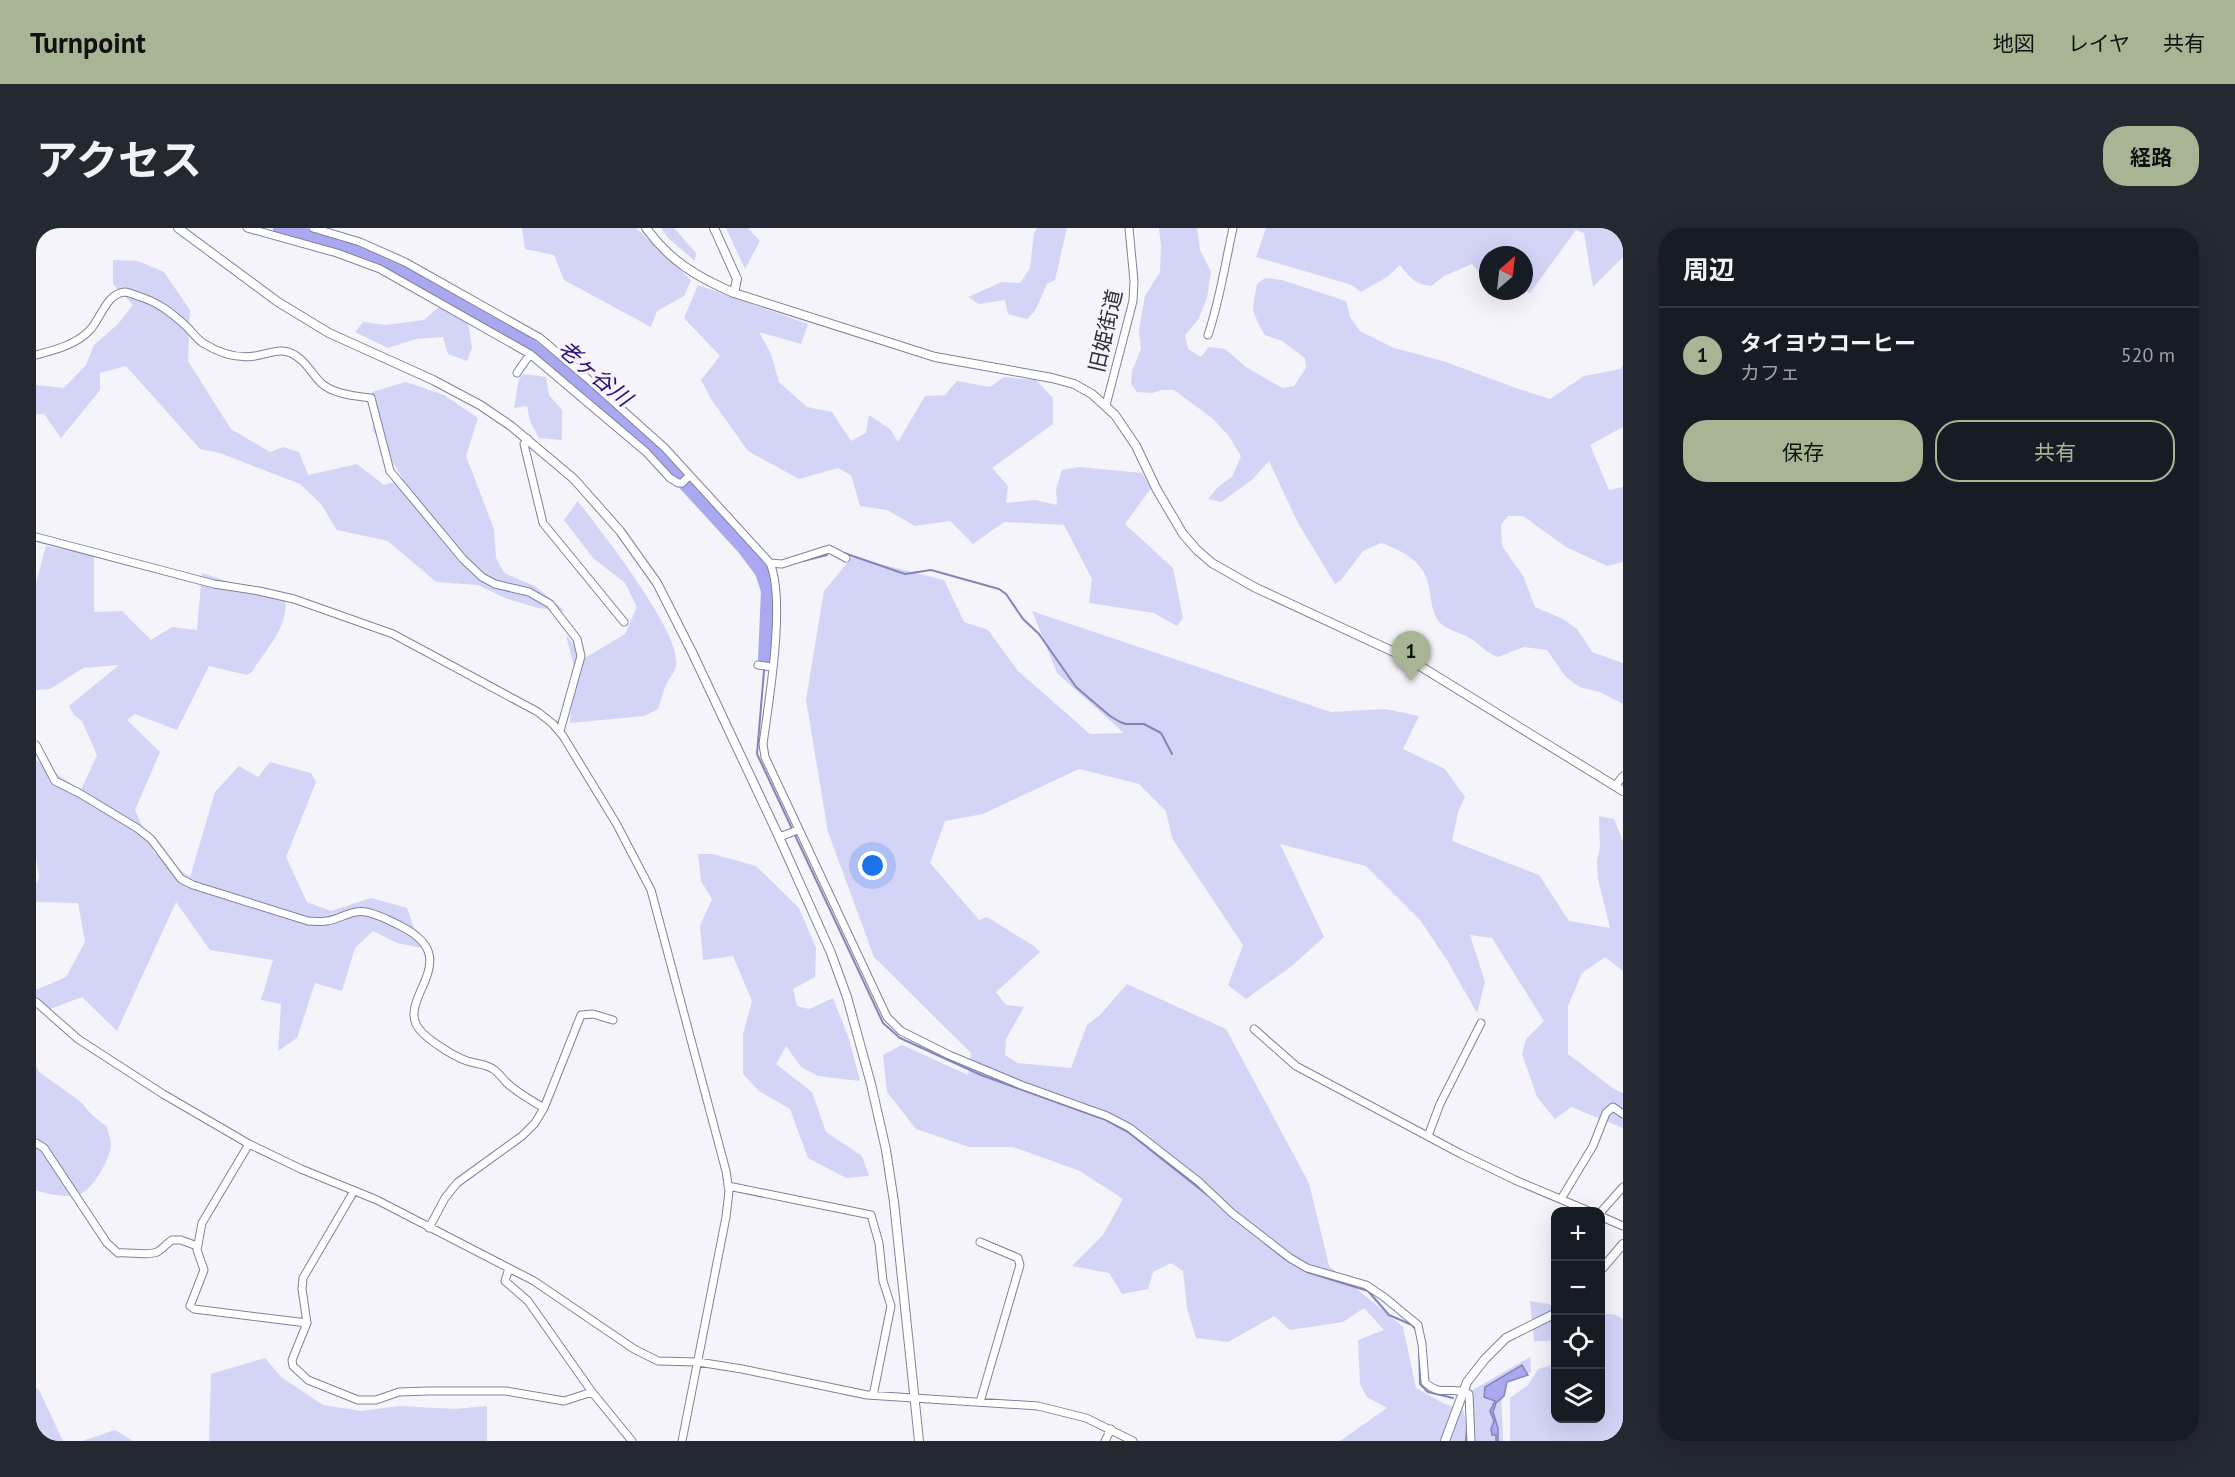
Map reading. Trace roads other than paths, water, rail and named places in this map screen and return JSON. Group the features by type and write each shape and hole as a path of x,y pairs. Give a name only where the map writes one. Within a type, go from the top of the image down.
{"street":[{"path":"178,228 278,302 329,333 433,380 480,405 528,439 574,479 620,531 657,583 783,835 847,997 871,1083 886,1150 894,1202 919,1441"},
{"path":"247,228 337,253 380,269 530,354 646,452 670,478 682,483 689,476"},
{"path":"314,228 360,242 405,262 540,338 665,448 771,567 777,608 763,744 765,758 886,1017 892,1024 901,1031 949,1055 1021,1085 1107,1116 1130,1128 1290,1258 1307,1268 1366,1285 1405,1313 1418,1325 1425,1382 1436,1391 1463,1391 1469,1394 1471,1441"},
{"path":"646,228 682,266 734,294 935,357 1052,378 1074,384 1092,394 1115,415 1136,446 1183,534 1212,562 1254,587 1407,658 1619,789 1623,776"},
{"path":"714,228 737,279 734,294"},
{"name":"旧姫街道","path":"1106,405 1133,301 1134,281 1129,228"},
{"path":"1208,335 1219,299 1233,228"},
{"path":"1620,228 1623,237"},
{"path":"36,356 82,338 92,329 108,304 118,294 126,292 152,300 166,309 198,339 219,352 233,356 252,356 280,351 292,353 322,384 339,392 371,398 390,471 463,559 495,584 530,592 550,604 577,639 581,656 560,731"},
{"path":"517,373 530,354"},
{"path":"528,439 524,444 543,523 624,622"},
{"path":"36,537 214,584 259,591 294,600 393,634 538,712 560,731 626,842 651,890 726,1171 728,1204 681,1441"},
{"path":"771,567 829,549 846,558"},
{"path":"758,665 772,667"},
{"path":"36,746 55,781 80,793 137,828 151,839 181,879 193,885 308,921 324,922 356,912 365,912 392,921 418,936 425,944 430,956 427,976 414,1010 417,1027 445,1049 466,1060 494,1070 512,1088 544,1108"},
{"path":"783,835 797,830"},
{"path":"36,1002 78,1039 106,1059 249,1144 301,1169 377,1200 534,1281 634,1349 658,1361 698,1362 871,1395 1050,1408 1074,1414 1133,1441"},
{"path":"429,1228 445,1198 457,1183 535,1124 544,1108 581,1015 593,1014 612,1020"},
{"path":"1428,1136 1440,1104 1481,1023"},
{"path":"1254,1029 1296,1066 1504,1175 1579,1207"},
{"path":"1561,1199 1593,1146 1606,1113 1613,1107 1623,1114"},
{"path":"36,1143 44,1148 107,1243 118,1253 158,1252 172,1240 181,1240 197,1246"},
{"path":"249,1144 202,1223 197,1246 204,1270 190,1306 194,1309 249,1317 307,1323"},
{"path":"728,1186 871,1215 879,1243 883,1281 891,1306 874,1390 871,1395"},
{"path":"1605,1208 1623,1187"},
{"path":"354,1191 305,1273 302,1289 307,1323 292,1360 293,1366 308,1380 358,1400 376,1400 399,1392 506,1391 564,1401 592,1392"},
{"path":"1605,1217 1623,1226"},
{"path":"980,1242 1018,1258 1020,1265 980,1402"},
{"path":"1605,1265 1623,1244"},
{"path":"509,1268 505,1281 528,1301 592,1392 632,1441"},
{"path":"1445,1441 1463,1391 1476,1370 1506,1338 1554,1315"},
{"path":"1105,1441 1111,1429"}],"water":[{"path":"1522,1365 1528,1375 1507,1382 1504,1396 1496,1403 1493,1412 1498,1428 1498,1441 1496,1441 1496,1435 1492,1435 1491,1429 1494,1421 1490,1411 1495,1401 1484,1397 1485,1387"}],"waterway":[{"name":"老ヶ谷川","path":"280,228 351,248 400,268 516,334 581,386 655,451 744,548 762,572 768,591 765,659"},
{"path":"844,553 905,574 931,570 999,589 1006,594 1023,619 1039,634 1076,687 1120,722 1144,724 1161,733 1172,754"},
{"path":"803,561 827,555"},
{"name":"老ヶ谷川","path":"762,572 769,570"},
{"path":"765,659 757,754 883,1023 900,1038 981,1075 1106,1120 1128,1132 1215,1201"},
{"path":"1265,1243 1302,1269"},
{"path":"1307,1272 1368,1291 1389,1315 1412,1325 1417,1331"},
{"path":"1419,1349 1420,1384 1428,1392 1453,1398"},
{"path":"1466,1441 1467,1426"}],"place":[{"name":"タイヨウコーヒー","path":"1411,681"}]}
